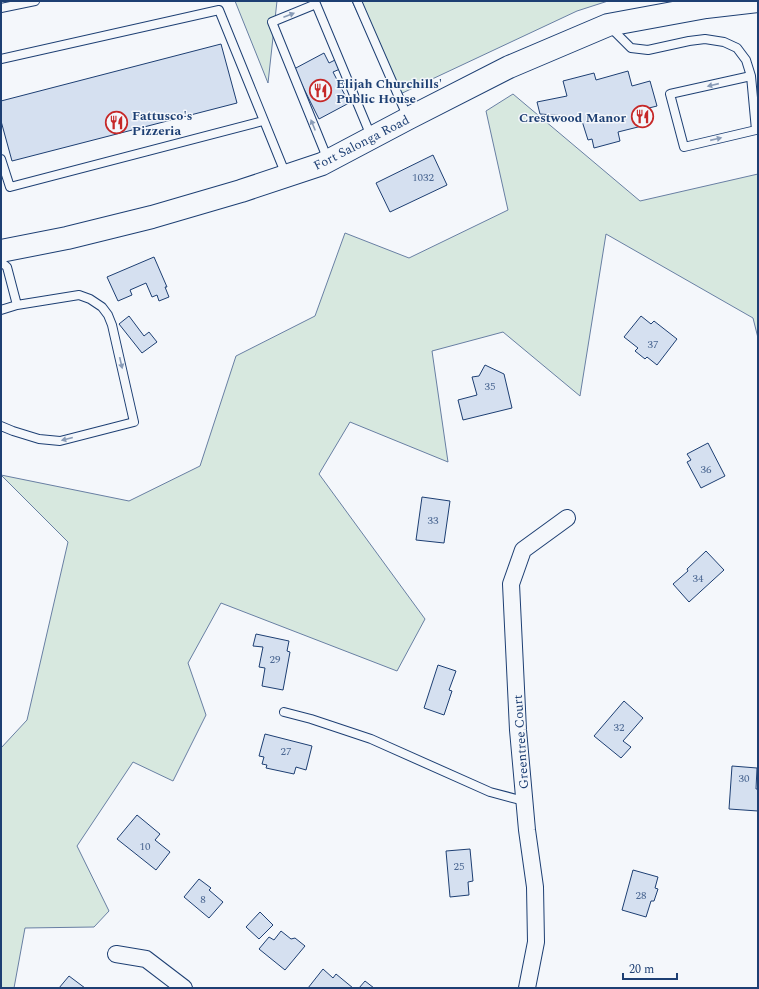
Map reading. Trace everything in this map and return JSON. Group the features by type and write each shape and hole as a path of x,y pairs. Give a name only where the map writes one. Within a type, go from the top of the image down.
{"main road":[{"name":"Fort Salonga Road","path":"1,251 67,238 152,217 241,191 322,164 509,67 608,25 706,7 758,1"}],"street":[{"name":"Greentree Court","path":"526,988 536,942 535,887 527,830 518,730 511,584 523,550 567,518"},
{"path":"116,954 146,959 184,988"}],"lane":[{"path":"1,8 35,1"},
{"path":"357,1 409,118"},
{"path":"328,161 272,22 316,4 372,138"},
{"path":"1,59 219,10 286,176"},
{"path":"608,25 631,48 648,50 705,39 724,42 737,48 746,60 751,76 756,130 684,147 670,94 751,76"},
{"path":"1,158 10,187 263,120"},
{"path":"1,262 7,267 17,305"},
{"path":"1,310 17,305 79,295 90,299 102,308 108,315 112,325 134,422 60,441 39,439 13,432 1,426"},
{"path":"284,712 312,718 371,739 490,792 524,801"}],"shaded area":[{"path":"235,1 277,1 268,83"},
{"path":"352,1 608,1 577,11 396,96"},
{"path":"513,94 640,201 758,174 758,338 753,318 606,234 580,396 503,332 432,351 448,462 350,422 319,474 425,619 397,671 221,603 188,663 206,715 173,781 133,762 77,846 109,911 94,927 25,928 14,988 1,988 1,748 27,720 68,542 1,475 129,501 200,466 236,356 315,316 345,233 409,258 508,210 486,111"}],"building":[{"path":"221,44 237,103 12,161 1,121 1,101"},
{"path":"324,53 329,63 335,60 340,69 333,72 349,103 319,119 294,69"},
{"path":"628,71 632,86 650,81 657,106 641,110 646,125 618,132 620,141 594,148 592,139 588,140 582,121 566,116 540,114 537,102 567,96 563,81 594,73 596,80"},
{"path":"433,155 447,185 390,212 376,183"},
{"path":"154,257 167,287 165,287 169,297 159,301 157,295 152,297 146,283 130,290 132,295 118,301 107,277"},
{"path":"129,316 144,336 149,332 157,342 142,353 119,324"},
{"path":"641,316 651,324 654,321 677,339 657,365 647,357 645,359 635,351 638,348 624,337"},
{"path":"485,365 504,374 512,408 463,420 458,400 477,395 472,377 479,376"},
{"path":"708,443 725,476 701,488 687,462 691,460 687,454"},
{"path":"422,497 450,501 444,543 416,540"},
{"path":"706,551 724,570 689,602 673,584 688,571 687,569"},
{"path":"256,634 289,641 287,651 290,652 283,690 262,686 265,668 259,667 263,647 253,646"},
{"path":"438,665 456,671 449,690 452,691 444,715 424,708"},
{"path":"624,701 643,718 623,741 631,747 621,758 594,736"},
{"path":"265,734 312,746 306,770 296,767 294,774 266,768 267,765 262,764 264,757 259,756"},
{"path":"732,766 757,768 756,789 758,789 758,811 729,809"},
{"path":"137,815 160,834 155,840 170,852 156,870 117,839"},
{"path":"470,849 473,881 468,882 469,895 450,897 446,851"},
{"path":"633,870 658,877 655,888 658,889 654,901 651,901 646,917 622,910"},
{"path":"199,879 211,888 209,890 223,902 209,918 184,897"},
{"path":"260,912 273,925 259,939 246,927"},
{"path":"281,931 291,939 295,938 305,946 285,970 259,949 269,937 274,940"},
{"path":"323,969 333,978 336,974 353,988 308,988"},
{"path":"69,976 85,988 59,988"},
{"path":"365,981 374,988 359,988"}],"place":[{"name":"Elijah Churchills' Public House","path":"321,90"},
{"name":"Crestwood Manor","path":"642,117"},
{"name":"Fattusco's Pizzeria","path":"117,122"}]}
